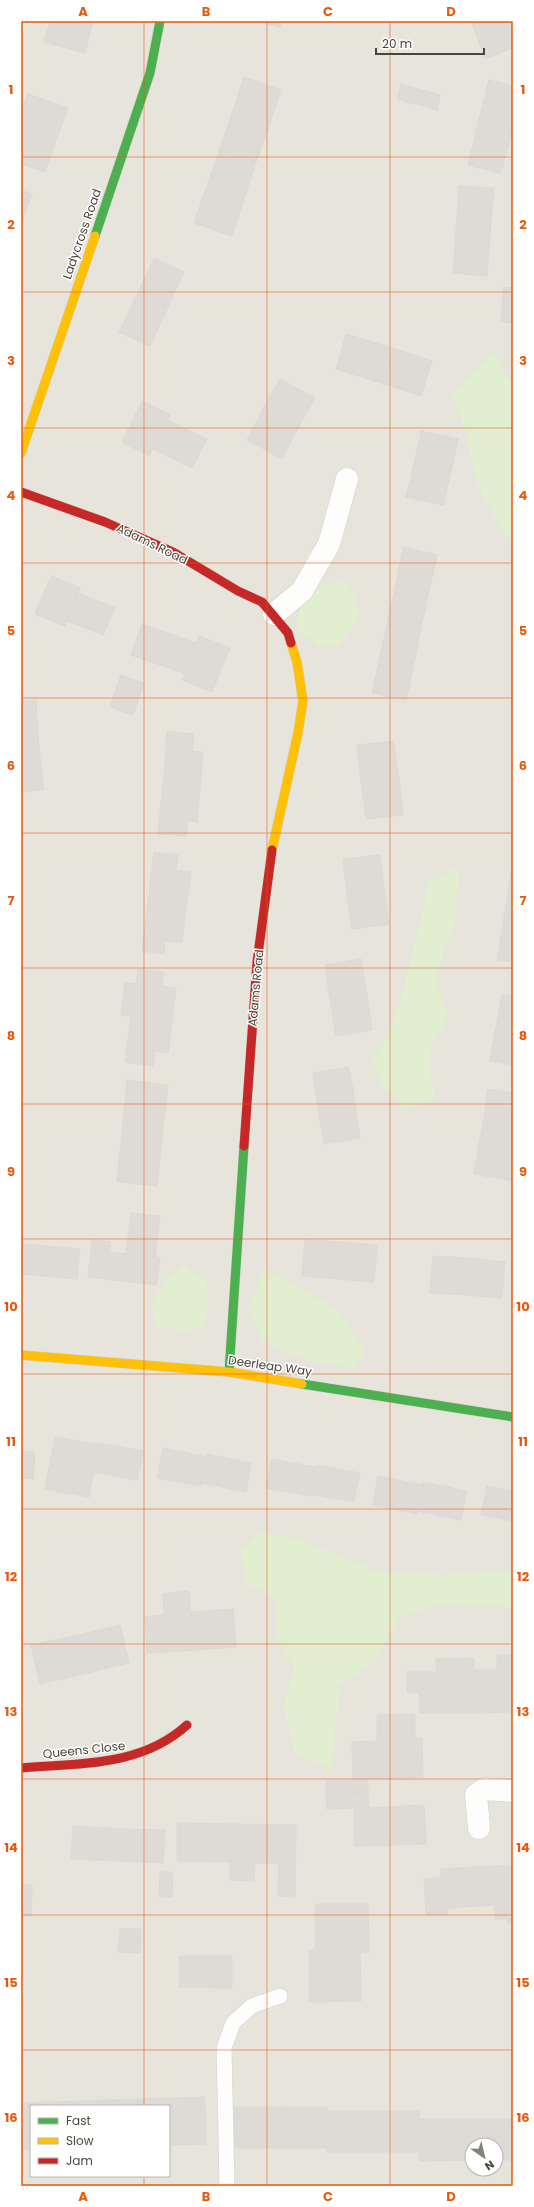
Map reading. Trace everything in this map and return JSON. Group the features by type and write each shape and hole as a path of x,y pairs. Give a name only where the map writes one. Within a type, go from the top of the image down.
{"street":[{"name":"Ladycross Road","path":"21,453 150,73 160,21"},
{"path":"274,614 302,591 329,544 347,479"},
{"name":"Adams Road","path":"21,492 105,522 173,552 238,591 262,602 274,614 288,633 297,662 303,701 298,733 274,836 257,962 229,1372"},
{"name":"Deerleap Way","path":"21,1355 229,1372 513,1417"},
{"name":"Queens Close","path":"21,1768 128,1758 152,1750 181,1733 187,1725"},
{"path":"479,1828 476,1795 485,1789 513,1791"}],"lane":[{"path":"226,2186 224,2048 233,2023 252,2006 280,1996"}],"shaded area":[{"path":"21,21 513,21 513,2186 21,2186"}],"green space":[{"path":"494,352 507,377 513,381 512,545 486,503 475,474 465,428 452,395"},
{"path":"349,582 360,618 338,645 320,647 297,631 299,609 322,584"},
{"path":"458,867 456,919 435,975 448,1020 429,1050 430,1076 436,1097 408,1109 382,1085 372,1061 386,1038 399,1004 420,925 428,883"},
{"path":"184,1265 206,1281 209,1307 202,1328 181,1331 155,1326 152,1302 168,1278"},
{"path":"264,1270 298,1286 338,1311 365,1352 355,1368 321,1364 286,1352 262,1340 248,1308"},
{"path":"261,1533 299,1539 373,1570 392,1573 442,1575 499,1570 513,1573 513,1607 438,1604 399,1618 374,1663 340,1684 331,1770 296,1754 284,1706 294,1668 276,1637 277,1600 245,1582 241,1549"}],"building":[{"path":"50,21 93,21 85,53 44,42"},
{"path":"256,21 282,21 280,27"},
{"path":"471,21 513,21 513,48 485,59"},
{"path":"244,77 281,90 269,126 232,114"},
{"path":"489,80 513,86 512,132 478,123"},
{"path":"401,84 440,95 437,110 397,99"},
{"path":"28,94 68,108 56,140 21,127 21,114"},
{"path":"232,114 269,126 256,162 219,150"},
{"path":"478,123 512,132 501,173 468,165"},
{"path":"21,127 56,140 45,172 21,164"},
{"path":"219,150 256,162 244,199 207,186"},
{"path":"207,186 244,199 232,236 194,223"},
{"path":"459,186 494,188 490,233 456,230"},
{"path":"21,190 32,194 21,224"},
{"path":"456,230 490,233 487,276 453,273"},
{"path":"154,258 184,272 167,309 137,295"},
{"path":"504,287 513,288 513,323 501,322"},
{"path":"137,295 167,309 150,346 119,332"},
{"path":"346,334 389,347 378,382 336,369"},
{"path":"389,347 432,361 421,396 378,382"},
{"path":"280,379 315,398 298,428 263,409"},
{"path":"142,401 170,415 149,456 122,442"},
{"path":"263,409 298,428 282,459 247,440"},
{"path":"167,420 207,439 192,468 153,449"},
{"path":"421,431 458,439 451,472 414,464"},
{"path":"414,464 451,472 443,505 406,497"},
{"path":"403,547 437,555 429,591 396,584"},
{"path":"51,576 80,588 65,626 35,614"},
{"path":"396,584 429,591 421,628 388,620"},
{"path":"78,593 115,608 103,635 67,621"},
{"path":"388,620 421,628 414,664 380,657"},
{"path":"142,624 196,643 184,673 131,655"},
{"path":"199,636 230,648 212,692 182,680"},
{"path":"380,657 414,664 406,700 372,693"},
{"path":"121,675 144,683 133,715 110,707"},
{"path":"36,700 39,748 21,750 21,701"},
{"path":"167,731 194,734 192,751 203,752 200,788 163,784"},
{"path":"394,741 399,778 361,782 357,745"},
{"path":"39,748 44,790 21,792 21,750"},
{"path":"399,778 403,815 366,819 361,782"},
{"path":"163,784 200,788 197,822 188,821 186,836 158,834"},
{"path":"154,852 178,855 176,870 191,872 186,907 148,902"},
{"path":"380,855 384,889 347,894 343,859"},
{"path":"511,872 513,872 513,926 503,924"},
{"path":"384,889 389,924 352,929 347,894"},
{"path":"148,902 186,907 182,943 165,941 164,954 142,951"},
{"path":"503,924 513,926 513,962 497,960"},
{"path":"361,959 367,995 330,1000 325,965"},
{"path":"138,969 164,972 162,986 176,988 172,1022 121,1015 125,983 136,984"},
{"path":"502,994 513,996 513,1030 496,1027"},
{"path":"367,995 372,1030 336,1036 330,1000"},
{"path":"131,1016 172,1022 168,1053 155,1051 153,1066 125,1062"},
{"path":"496,1027 513,1030 513,1065 490,1061"},
{"path":"349,1067 355,1103 318,1109 313,1073"},
{"path":"127,1080 168,1085 162,1137 122,1133"},
{"path":"488,1089 513,1093 513,1127 483,1122"},
{"path":"355,1103 360,1138 324,1144 318,1109"},
{"path":"483,1122 513,1127 513,1181 474,1174"},
{"path":"122,1133 162,1137 157,1186 117,1182"},
{"path":"131,1213 160,1216 155,1257 126,1254"},
{"path":"92,1240 111,1242 110,1252 160,1258 157,1285 88,1277"},
{"path":"305,1240 341,1242 338,1279 302,1276"},
{"path":"341,1242 377,1245 374,1282 338,1279"},
{"path":"21,1244 35,1245 32,1275 21,1274"},
{"path":"35,1245 80,1249 77,1279 32,1275"},
{"path":"433,1256 469,1258 466,1295 430,1293"},
{"path":"469,1258 505,1262 502,1298 466,1295"},
{"path":"55,1437 99,1445 89,1497 45,1489"},
{"path":"99,1443 143,1451 137,1480 94,1472"},
{"path":"163,1448 207,1457 201,1486 157,1478"},
{"path":"21,1451 35,1452 33,1479 21,1478"},
{"path":"207,1454 251,1463 246,1492 202,1483"},
{"path":"272,1459 315,1467 310,1496 266,1488"},
{"path":"316,1465 360,1473 354,1502 310,1494"},
{"path":"378,1476 422,1485 417,1514 373,1505"},
{"path":"423,1482 467,1491 461,1520 417,1511"},
{"path":"487,1486 513,1491 513,1521 481,1515"},
{"path":"189,1591 194,1650 147,1653 145,1617 164,1615 163,1594"},
{"path":"233,1609 236,1647 194,1650 191,1612"},
{"path":"120,1625 129,1663 83,1674 74,1636"},
{"path":"74,1636 83,1674 40,1684 31,1645"},
{"path":"497,1655 513,1655 513,1712 474,1713 474,1670 497,1670"},
{"path":"474,1658 474,1713 419,1713 419,1693 407,1693 407,1672 436,1672 436,1659"},
{"path":"415,1714 415,1738 422,1738 423,1777 368,1779 368,1793 326,1794 326,1781 353,1780 352,1742 377,1741 377,1715"},
{"path":"368,1793 369,1808 424,1805 426,1844 355,1846 354,1808 327,1809 326,1794"},
{"path":"177,1823 231,1824 230,1862 177,1861"},
{"path":"231,1824 296,1825 295,1897 278,1896 279,1863 255,1863 254,1881 230,1880"},
{"path":"73,1826 124,1829 122,1861 71,1859"},
{"path":"124,1829 165,1830 163,1863 122,1861"},
{"path":"513,1865 513,1924 507,1924 507,1919 495,1919 493,1866"},
{"path":"493,1866 494,1905 448,1908 448,1914 426,1915 424,1879 441,1878 441,1869"},
{"path":"160,1872 173,1872 172,1897 159,1897"},
{"path":"21,1885 32,1885 31,1916 21,1915"},
{"path":"315,1904 368,1904 369,1952 360,1952 361,2001 309,2002 309,1950 315,1950"},
{"path":"120,1929 141,1929 140,1953 118,1952"},
{"path":"179,1956 232,1956 232,1988 179,1987"},
{"path":"205,2097 206,2144 170,2145 170,2105 30,2105 30,2150 21,2150 21,2103"},
{"path":"234,2107 281,2107 281,2148 235,2148"},
{"path":"281,2107 327,2107 327,2148 281,2148"},
{"path":"327,2111 373,2111 373,2152 327,2152"},
{"path":"373,2111 419,2111 419,2152 373,2152"},
{"path":"419,2119 466,2119 464,2160 419,2161"},
{"path":"466,2119 511,2119 512,2160 504,2160 504,2137 466,2137"},
{"path":"513,2122 513,2160 512,2160"}],"traffic: fast":[{"path":"95,236 150,73 160,21"},
{"path":"229,1372 244,1146"},
{"path":"302,1384 513,1417"}],"traffic: slow":[{"path":"21,453 95,236"},
{"path":"272,850 298,733 303,701 297,662 291,643"},
{"path":"21,1355 229,1372 302,1384"}],"traffic: jam":[{"path":"21,492 105,522 173,552 238,591 262,602 288,633 291,643"},
{"path":"244,1146 257,962 272,850"},
{"path":"21,1768 87,1763 130,1756 150,1749 169,1739 187,1725"}]}
